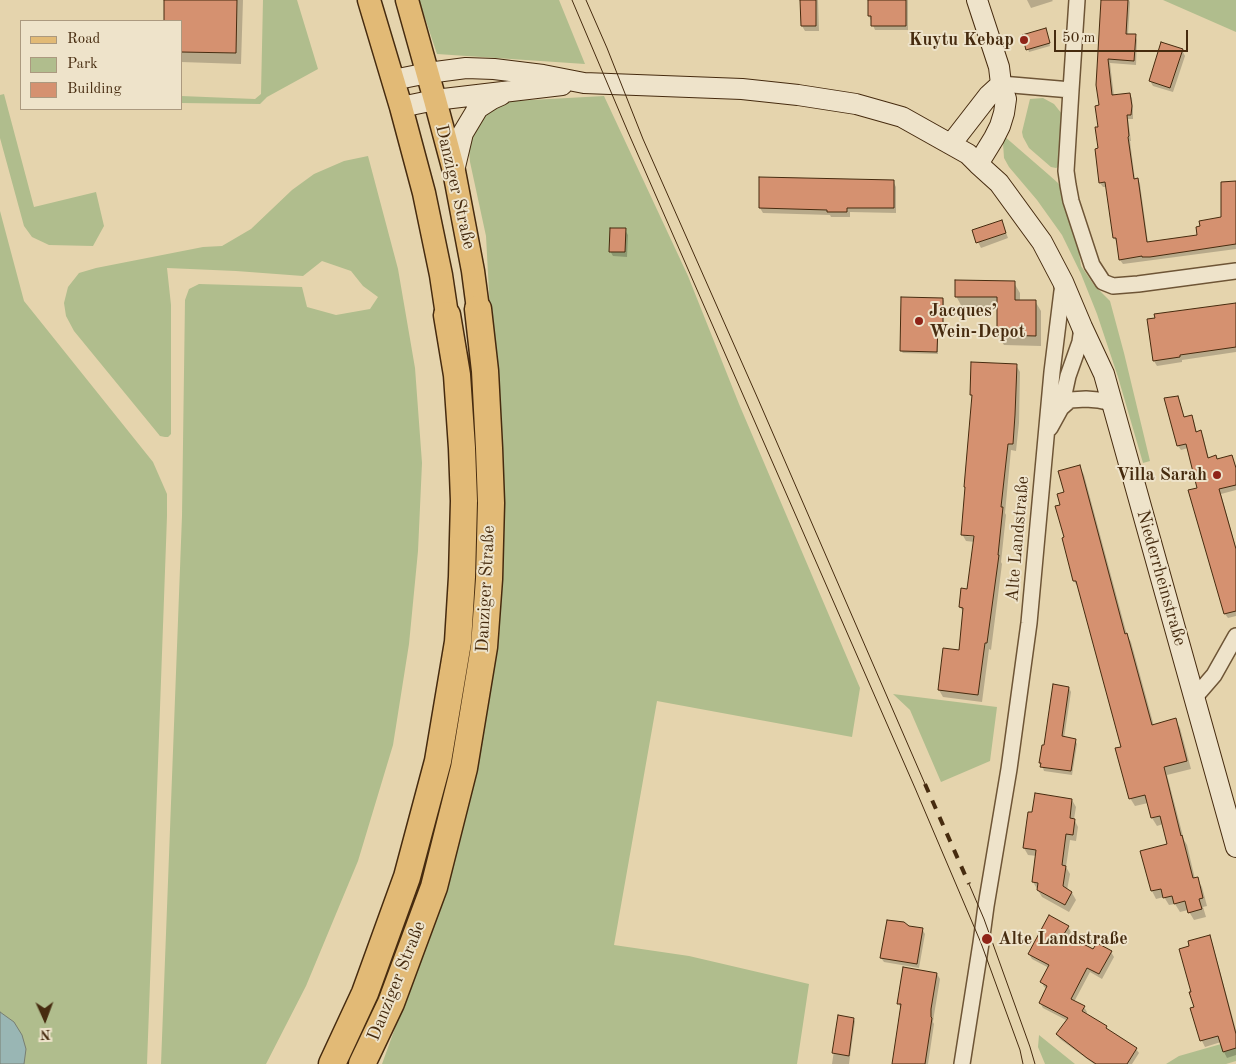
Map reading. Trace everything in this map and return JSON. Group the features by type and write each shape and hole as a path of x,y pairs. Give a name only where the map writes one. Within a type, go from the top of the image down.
{"highway":[{"name":"Danziger Straße","path":"362,1064 391,1003 434,887 464,768 484,647 489,579 491,503 485,371 478,309"},
{"name":"Danziger Straße","path":"332,1064 365,993 407,877 438,761 458,642 464,492 457,375 447,315"}],"main road":[{"name":"Danziger Straße","path":"369,0 424,193 441,275 447,315"},
{"name":"Danziger Straße","path":"407,0 454,171 473,271 478,309"},
{"path":"976,0 999,66 1001,84 1006,99 1004,113 994,138 978,164"},
{"name":"Danziger Straße","path":"393,80 466,68 494,69 543,75 584,83 742,89 798,95 856,104 902,117 950,144"},
{"name":"Danziger Straße","path":"401,107 435,100 584,83"},
{"path":"950,144 989,95 1001,84"},
{"path":"454,171 463,133 478,108 508,92"},
{"name":"Niederrheinstraße","path":"950,144 968,154 999,183 1042,242 1064,282 1104,374 1236,847"}],"street":[{"path":"1077,0 1066,171 1071,201 1092,265 1103,282 1114,286 1236,271"},
{"path":"1001,84 1071,90"},
{"name":"Alte Landstraße","path":"962,1064 1009,769 1029,623 1052,372 1064,282"},
{"name":"Alte Landstraße","path":"1047,433 1061,408 1068,376 1080,342 1082,327"},
{"path":"1061,408 1070,400 1086,399 1112,403"},
{"path":"1195,697 1214,675 1236,636"}],"green space":[{"path":"263,0 297,0 318,69 267,97 260,104 182,103 182,96 255,99 261,94"},
{"path":"419,0 559,0 585,64 437,54"},
{"path":"1163,0 1236,0 1236,32"},
{"path":"4,94 34,207 96,192 104,226 93,246 49,245 32,237 24,226 0,138 0,95"},
{"path":"604,96 688,276 739,404 860,688 852,737 657,701 614,945 689,956 809,984 797,1064 382,1064 433,923 476,768 490,311 486,236 470,162 471,136 486,111 497,105 513,101"},
{"path":"1043,98 1054,104 1062,114 1060,166 1056,168 1051,167 1029,148 1022,132 1030,99"},
{"path":"1004,136 1058,183 1062,190 1077,239 1081,266 1094,285 1110,301 1150,461 1143,463 1118,377 1097,314 1081,274 1062,235 1037,200 1009,167 1004,158"},
{"path":"368,156 398,269 415,368 422,463 418,551 409,644 393,745 358,861 306,986 266,1064 161,1064 182,516 185,300 189,289 199,284 302,287 307,307 336,315 370,309 378,297 363,286 351,271 322,261 303,276 167,268 171,305 171,434 168,437 160,436 74,331 66,316 64,303 68,287 79,273 203,247 222,246 251,229 292,190 314,174 344,161"},
{"path":"0,211 24,301 153,462 167,494 147,1064 0,1064"},
{"path":"893,694 997,707 990,761 941,782 910,710"},
{"path":"1039,1035 1075,1064 1045,1064 1038,1047"},
{"path":"1221,1044 1223,1052 1236,1048 1236,1061 1226,1064 1166,1064 1179,1056"}],"water":[{"path":"0,1012 14,1022 22,1035 26,1049 24,1064 0,1064"}],"building":[{"path":"164,0 237,0 236,53 182,52 182,20 164,20"},
{"path":"800,0 816,0 816,26 801,26"},
{"path":"868,0 906,0 906,26 871,26 871,16 868,16"},
{"path":"1101,0 1128,0 1126,34 1136,34 1134,61 1108,59 1112,95 1130,93 1132,106 1131,115 1127,115 1128,137 1134,179 1138,178 1147,242 1197,235 1196,227 1200,226 1199,221 1221,217 1221,182 1236,181 1236,244 1119,260 1116,238 1113,238 1105,182 1099,183 1095,149 1098,148 1095,106 1099,105 1096,85"},
{"path":"1046,28 1050,43 1026,50 1022,35"},
{"path":"1161,42 1183,49 1170,88 1149,81"},
{"path":"759,177 894,180 894,208 847,208 847,212 827,212 827,210 759,208"},
{"path":"1002,220 1006,233 976,243 972,230"},
{"path":"610,228 626,228 625,252 609,252"},
{"path":"955,280 1015,281 1015,300 1036,300 1036,336 997,335 997,297 955,297"},
{"path":"901,297 943,298 943,325 938,326 937,352 900,351"},
{"path":"1236,303 1236,347 1153,361 1147,319 1155,318 1154,314"},
{"path":"971,362 1017,364 1013,444 1008,444 1001,507 1003,507 999,555 978,695 938,690 943,648 959,650 963,608 959,607 961,588 967,589 974,536 961,535 972,395 970,395"},
{"path":"1178,396 1184,417 1192,415 1196,432 1201,430 1208,458 1216,455 1217,459 1232,455 1236,468 1236,485 1219,489 1236,549 1236,611 1224,614 1188,490 1197,488 1186,444 1177,446 1164,398"},
{"path":"1080,465 1125,634 1127,633 1152,725 1176,718 1187,761 1164,767 1193,878 1198,877 1203,898 1199,899 1202,909 1188,913 1185,901 1174,904 1172,896 1163,898 1161,889 1151,891 1140,851 1167,844 1160,816 1151,818 1145,795 1129,799 1115,748 1121,747 1076,581 1073,581 1062,538 1064,537 1055,506 1060,505 1057,494 1064,492 1058,471"},
{"path":"1053,684 1069,687 1062,736 1076,739 1071,771 1040,767 1041,763 1039,763 1042,745 1044,745"},
{"path":"1035,793 1072,799 1070,818 1075,819 1073,835 1066,834 1062,865 1066,866 1063,886 1072,892 1065,905 1037,890 1038,883 1032,882 1036,850 1023,848 1028,812 1032,812"},
{"path":"1049,915 1069,926 1064,934 1093,949 1097,943 1112,951 1099,974 1087,968 1071,999 1085,1006 1082,1011 1107,1026 1106,1028 1137,1048 1127,1064 1096,1064 1087,1058 1056,1034 1068,1018 1039,1003 1047,986 1040,982 1049,965 1028,954"},
{"path":"887,920 904,922 909,926 923,928 917,964 880,958"},
{"path":"1210,935 1236,1034 1236,1048 1223,1052 1218,1036 1200,1041 1190,1008 1194,1007 1179,949 1189,946 1188,941"},
{"path":"903,967 937,973 925,1064 892,1064 901,1004 897,1004"},
{"path":"838,1015 854,1018 849,1056 832,1053"}],"tram line":[{"path":"572,0 981,943 1020,1050 1023,1064"},
{"path":"586,0 643,139 925,784"},
{"path":"969,884 984,919 1035,1064"}],"railway":[{"path":"925,784 969,884"}],"place":[{"name":"Kuytu Kebap","path":"1024,40"},
{"name":"Jacques’ Wein-Depot","path":"919,321"},
{"name":"Villa Sarah","path":"1217,475"},
{"name":"Alte Landstraße","path":"987,939"}]}
